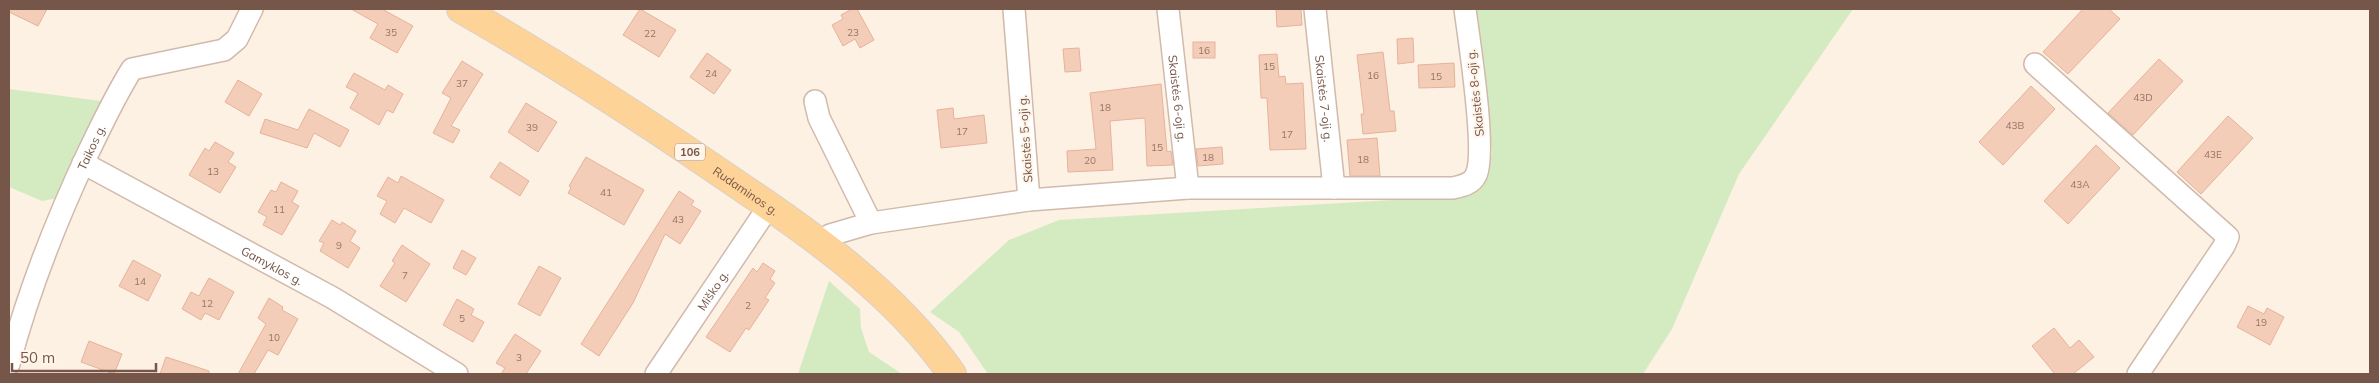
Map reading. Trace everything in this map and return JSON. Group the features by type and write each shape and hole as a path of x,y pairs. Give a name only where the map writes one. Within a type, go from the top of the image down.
{"main road":[{"name":"Rudaminos g.","path":"461,9 594,88 822,244 904,317 952,374"}],"street":[{"name":"Taikos g.","path":"9,364 59,216 117,93 132,69 224,50 237,39 252,9"},
{"name":"Skaistės 5-oji g.","path":"822,244 830,235 871,223 1029,200 1023,104 1014,9"},
{"name":"Skaistės 6-oji g.","path":"1168,9 1188,188"},
{"name":"Skaistės 7-oji g.","path":"1315,9 1334,188"},
{"name":"Skaistės 8-oji g.","path":"1334,188 1454,188 1465,185 1475,176 1481,148 1465,9"},
{"path":"2035,64 2228,237 2224,246 2138,374"},
{"path":"815,101 818,118 871,223"},
{"name":"Gamyklos g.","path":"84,164 333,298 457,374"},
{"path":"1029,200 1188,188 1334,188"},
{"name":"Miško g.","path":"656,374 769,206"}],"green space":[{"path":"1476,9 1853,9 1739,174 1672,329 1643,374 988,374 959,332 930,312 1009,240 1059,220 1460,196 1485,179 1492,153"},
{"path":"9,89 101,101 58,198 42,201 9,187"},
{"path":"829,281 860,309 861,328 869,352 902,374 798,374"}],"building":[{"path":"9,9 47,9 38,26 9,12"},
{"path":"351,9 382,9 413,26 397,53 370,38 378,24"},
{"path":"640,9 676,30 659,57 623,35"},
{"path":"852,9 857,9 874,40 860,48 855,39 843,46 832,25 843,19 841,15"},
{"path":"1276,9 1301,9 1302,25 1277,27"},
{"path":"2083,9 2109,9 2120,19 2068,74 2043,52"},
{"path":"1413,38 1414,62 1398,64 1397,39"},
{"path":"1193,42 1215,42 1215,58 1193,58"},
{"path":"1079,48 1081,71 1065,72 1063,49"},
{"path":"1383,52 1390,111 1394,111 1396,131 1363,134 1361,114 1364,114 1357,55"},
{"path":"707,53 731,70 714,94 690,77"},
{"path":"1277,54 1279,77 1285,76 1286,84 1303,83 1306,149 1270,150 1267,98 1261,98 1259,55"},
{"path":"2159,59 2183,81 2133,135 2108,113"},
{"path":"462,61 483,74 451,126 460,130 453,143 433,133 451,98 442,93"},
{"path":"1454,63 1455,87 1419,88 1418,65"},
{"path":"354,73 385,90 388,85 403,94 393,113 387,110 379,125 350,108 358,93 346,87"},
{"path":"238,80 262,94 249,116 225,102"},
{"path":"1161,84 1167,152 1171,151 1173,165 1147,166 1145,118 1110,121 1113,170 1068,172 1067,151 1096,149 1090,93"},
{"path":"2031,86 2055,109 2003,165 1979,142"},
{"path":"526,103 557,122 538,152 508,132"},
{"path":"953,108 954,119 984,115 987,143 941,148 937,110"},
{"path":"309,109 349,130 340,147 314,133 307,148 260,133 265,119 298,130"},
{"path":"2228,116 2253,138 2201,194 2177,172"},
{"path":"1377,138 1380,176 1350,176 1347,140"},
{"path":"215,142 234,153 228,162 236,167 220,193 189,175 205,148 209,151"},
{"path":"2096,145 2120,168 2068,224 2044,201"},
{"path":"1222,147 1223,164 1198,166 1196,149"},
{"path":"586,157 644,190 624,225 568,193 571,188 569,186"},
{"path":"500,162 529,181 520,196 490,177"},
{"path":"401,176 444,200 431,223 404,208 395,223 380,214 387,201 377,196 388,177 398,183"},
{"path":"281,182 298,191 292,202 299,206 282,235 263,225 267,217 258,212 271,190 276,192"},
{"path":"679,191 694,201 691,205 701,211 680,244 665,234 633,303 599,356 581,344"},
{"path":"332,220 340,225 342,222 356,231 350,241 360,248 348,268 320,251 324,243 319,241"},
{"path":"402,245 430,264 406,302 380,286 395,263 392,261"},
{"path":"462,250 476,258 466,275 453,268"},
{"path":"133,260 161,275 148,301 119,286"},
{"path":"763,263 775,271 770,279 775,283 765,298 769,300 749,330 746,328 730,352 706,337 753,268 757,272"},
{"path":"539,266 561,278 540,316 518,304"},
{"path":"209,278 234,292 219,320 205,313 201,320 182,309 191,292 199,296"},
{"path":"269,298 283,307 282,310 298,319 278,355 268,350 254,374 238,374 266,324 258,318"},
{"path":"457,299 474,309 471,315 484,322 473,342 443,325"},
{"path":"2248,306 2264,314 2267,308 2284,317 2270,345 2237,327"},
{"path":"2054,328 2070,348 2079,340 2094,357 2073,374 2055,374 2032,346"},
{"path":"515,334 541,351 526,374 501,374 505,368 496,363"},
{"path":"89,341 122,354 114,374 81,362"},
{"path":"166,357 209,371 209,374 160,374"}]}
